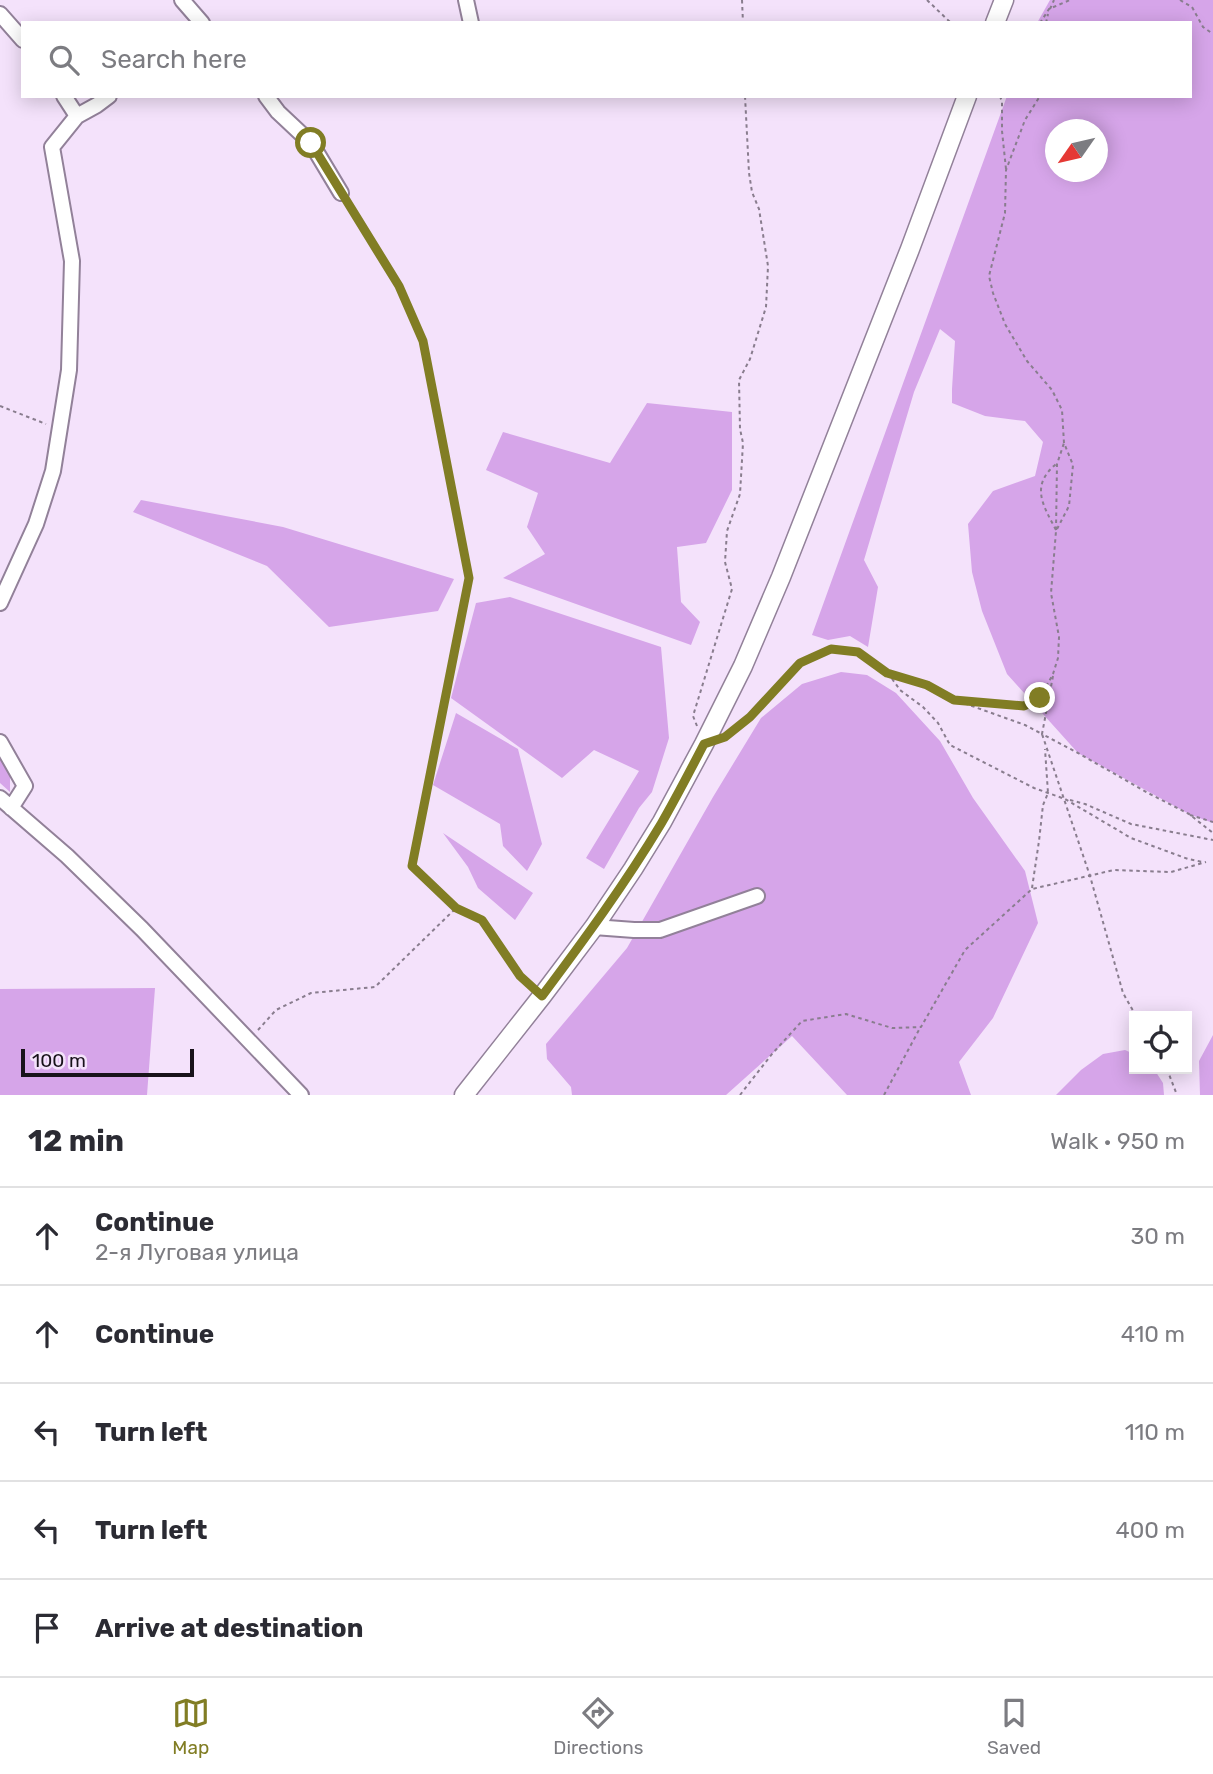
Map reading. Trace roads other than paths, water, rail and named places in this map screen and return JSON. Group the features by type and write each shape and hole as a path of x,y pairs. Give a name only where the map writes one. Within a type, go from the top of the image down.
{"main road":[{"path":"996,21 1004,0"},
{"path":"464,1095 594,927 662,822 704,744 743,666 781,578 966,98"}],"street":[{"path":"182,0 198,21"},
{"path":"466,0 471,21"},
{"path":"0,14 21,38"},
{"path":"65,98 78,116"},
{"path":"0,603 36,524 53,471 69,370 72,261 52,147 78,116 106,98"},
{"path":"267,98 311,143 341,193"},
{"path":"0,742 26,786 5,803 67,856 142,929 302,1095"},
{"path":"594,927 660,930 757,896"}]}
